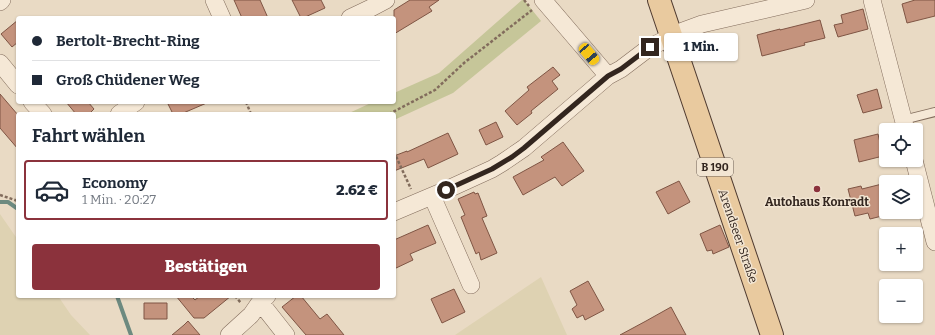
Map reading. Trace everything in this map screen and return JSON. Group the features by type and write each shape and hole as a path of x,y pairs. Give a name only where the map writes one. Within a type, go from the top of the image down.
{"main road":[{"name":"Arendseer Straße","path":"659,0 772,335"}],"street":[{"path":"214,0 221,16"},
{"path":"354,16 386,0"},
{"path":"396,211 492,169 512,157 608,76 621,69 650,47 671,36 683,30 702,24 806,0"},
{"path":"872,0 904,123"},
{"path":"538,5 608,76"},
{"path":"0,64 16,83"},
{"path":"34,104 41,112"},
{"path":"123,112 133,104"},
{"path":"916,167 935,242"},
{"path":"424,199 471,285"},
{"path":"229,335 251,315 264,299 286,335"}],"lane":[{"path":"910,123 935,112"}],"path":[{"path":"393,112 435,90 464,63 538,5"},
{"path":"396,155 424,199"},
{"path":"0,195 16,200"}],"shaded area":[{"path":"0,214 16,237 16,298 59,298 71,315 90,335 0,335"},
{"path":"541,277 567,335 455,335"}],"green space":[{"path":"522,0 524,0 541,21 453,93 396,119 396,112 351,112 369,104 396,104 396,92 439,73"}],"building":[{"path":"234,0 260,0 267,16 241,16"},
{"path":"292,0 321,0 325,8 307,16 300,16"},
{"path":"410,0 439,0 429,7 432,11 396,33 396,16 394,16 394,10"},
{"path":"915,0 935,0 935,16 907,23 902,4"},
{"path":"863,9 868,29 838,37 834,25 843,23 841,15"},
{"path":"820,20 825,38 804,43 805,45 762,56 757,35"},
{"path":"16,22 16,44 12,47 1,34"},
{"path":"553,67 560,75 552,81 558,89 531,111 532,113 517,125 505,111 529,90 527,87"},
{"path":"877,89 882,108 863,113 857,95"},
{"path":"0,94 16,113 16,147 0,128"},
{"path":"68,104 90,104 94,109 91,112 74,112"},
{"path":"168,104 204,104 186,112 172,112"},
{"path":"496,122 503,137 486,145 479,130"},
{"path":"448,133 458,154 428,168 424,159 396,170 396,155 407,152"},
{"path":"878,134 879,157 859,162 854,140"},
{"path":"563,142 584,171 562,186 555,177 523,195 513,177 544,160 541,157"},
{"path":"679,181 690,202 668,214 656,192"},
{"path":"879,185 879,217 870,219 868,213 855,216 848,189 861,186 862,189"},
{"path":"474,192 475,194 478,193 487,216 482,218 497,253 481,260 479,252 476,254 461,217 465,215 458,199"},
{"path":"428,225 436,243 410,254 413,260 396,268 396,239"},
{"path":"720,225 729,247 713,254 712,250 707,251 700,234"},
{"path":"588,281 604,310 585,320 583,315 577,318 572,309 577,305 570,291"},
{"path":"454,289 465,312 442,323 431,299"},
{"path":"178,298 193,298 195,300 198,298 229,298 204,318 194,318"},
{"path":"293,298 303,298 320,319 327,314 344,335 306,335 282,307"},
{"path":"144,303 167,303 167,319 144,319"},
{"path":"671,307 686,335 620,335 646,321"},
{"path":"188,321 200,335 172,335 184,325"}],"waterway":[{"path":"0,202 8,202 16,208"},
{"path":"118,298 131,335"}],"place":[{"name":"Autohaus Konradt","path":"817,189"}],"route":[{"path":"446,190 492,169 512,157 608,76 621,69 650,47"}]}
